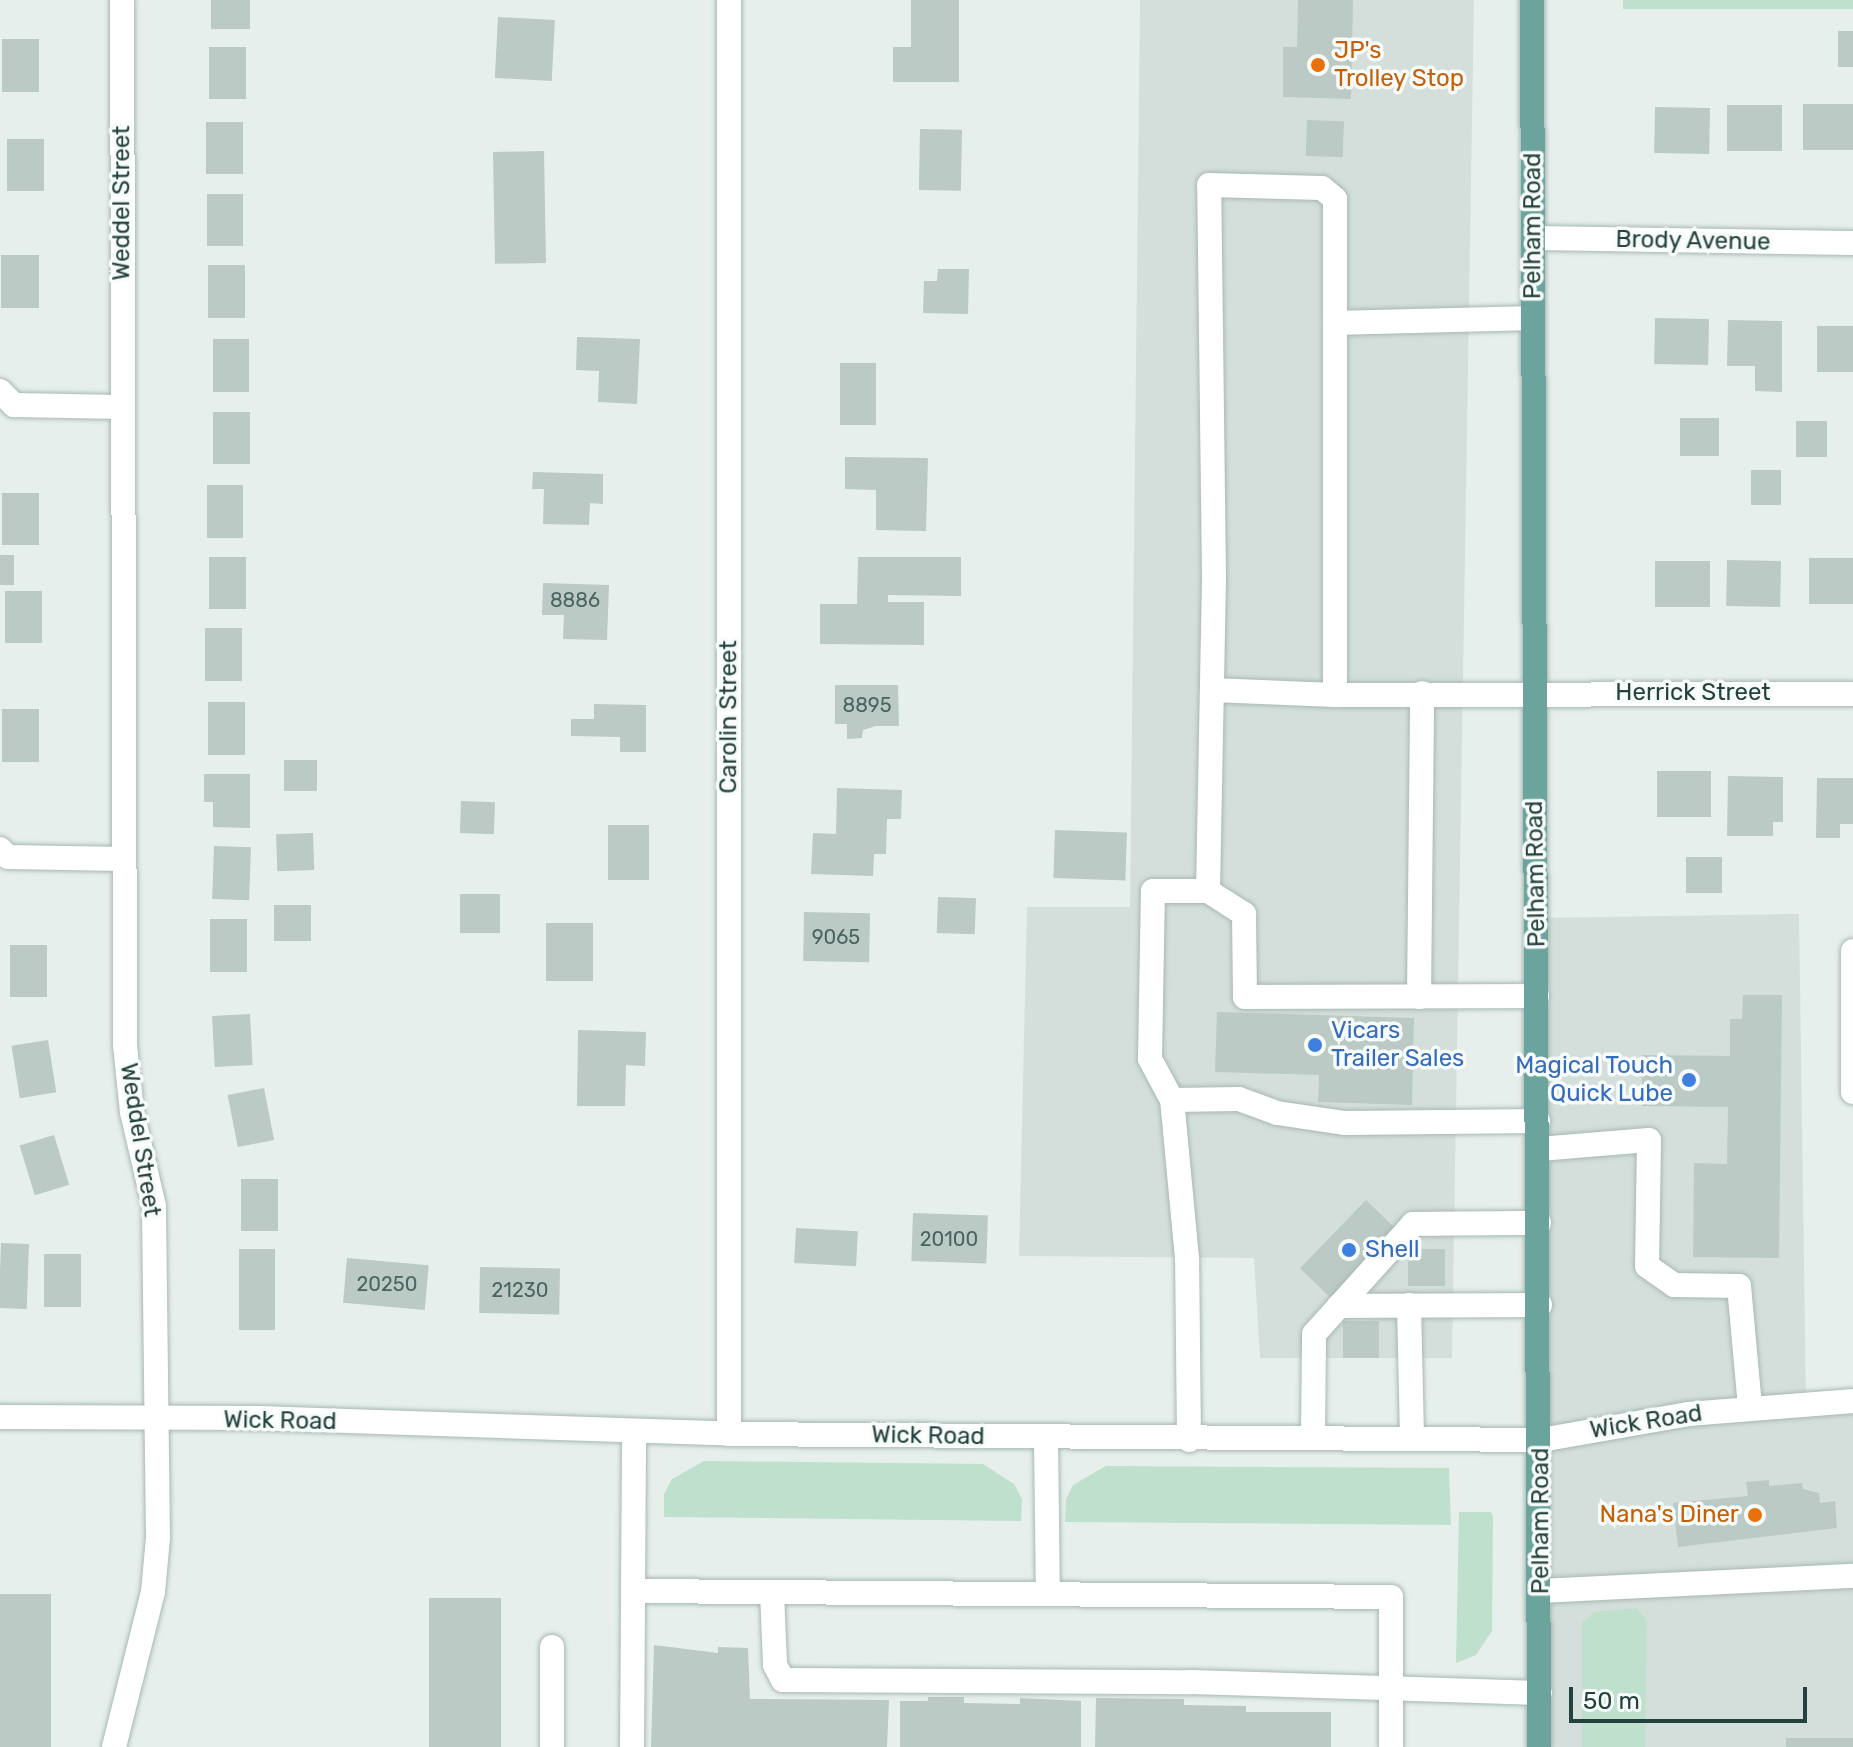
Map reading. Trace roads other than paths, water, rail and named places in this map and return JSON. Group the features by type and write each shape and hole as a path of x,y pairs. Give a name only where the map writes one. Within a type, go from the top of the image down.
{"main road":[{"name":"Pelham Road","path":"1532,0 1541,1440 1539,1747"}],"street":[{"name":"Weddel Street","path":"114,1747 153,1592 157,1421 154,1206 132,1112 125,1045 122,0"},
{"name":"Carolin Street","path":"729,0 729,1434"},
{"path":"1208,891 1212,690 1209,185 1322,188 1335,199 1335,695"},
{"name":"Brody Avenue","path":"1533,238 1853,243"},
{"path":"1335,323 1533,318"},
{"path":"5,404 122,407"},
{"name":"Herrick Street","path":"1212,690 1335,695 1534,692 1853,694"},
{"path":"1419,997 1422,693"},
{"path":"3,857 124,859"},
{"path":"1189,1440 1187,1258 1172,1100 1150,1059 1153,891 1208,891 1244,914 1245,997 1537,996"},
{"path":"1853,951 1853,1092"},
{"path":"1172,1100 1239,1099 1277,1113 1345,1123 1538,1121"},
{"path":"1539,1149 1649,1140 1647,1266 1674,1285 1739,1286 1750,1407"},
{"path":"1313,1436 1314,1334 1413,1224 1539,1223"},
{"path":"1409,1305 1412,1438"},
{"path":"1339,1306 1540,1305"},
{"name":"Wick Road","path":"0,1417 157,1421 258,1418 729,1434 1189,1440 1313,1436 1541,1440 1750,1407 1853,1401"},
{"path":"632,1747 634,1431"},
{"path":"1046,1438 1048,1594"},
{"path":"1541,1591 1853,1576"},
{"path":"633,1591 1391,1597 1391,1747"},
{"path":"772,1592 775,1665 783,1680 1391,1688 1540,1693"},
{"path":"552,1647 552,1747"}],"place":[{"name":"JP's Trolley Stop","path":"1318,65"},
{"name":"Vicars Trailer Sales","path":"1315,1045"},
{"name":"Magical Touch Quick Lube","path":"1689,1080"},
{"name":"Shell","path":"1349,1250"},
{"name":"Nana's Diner","path":"1755,1515"}]}
